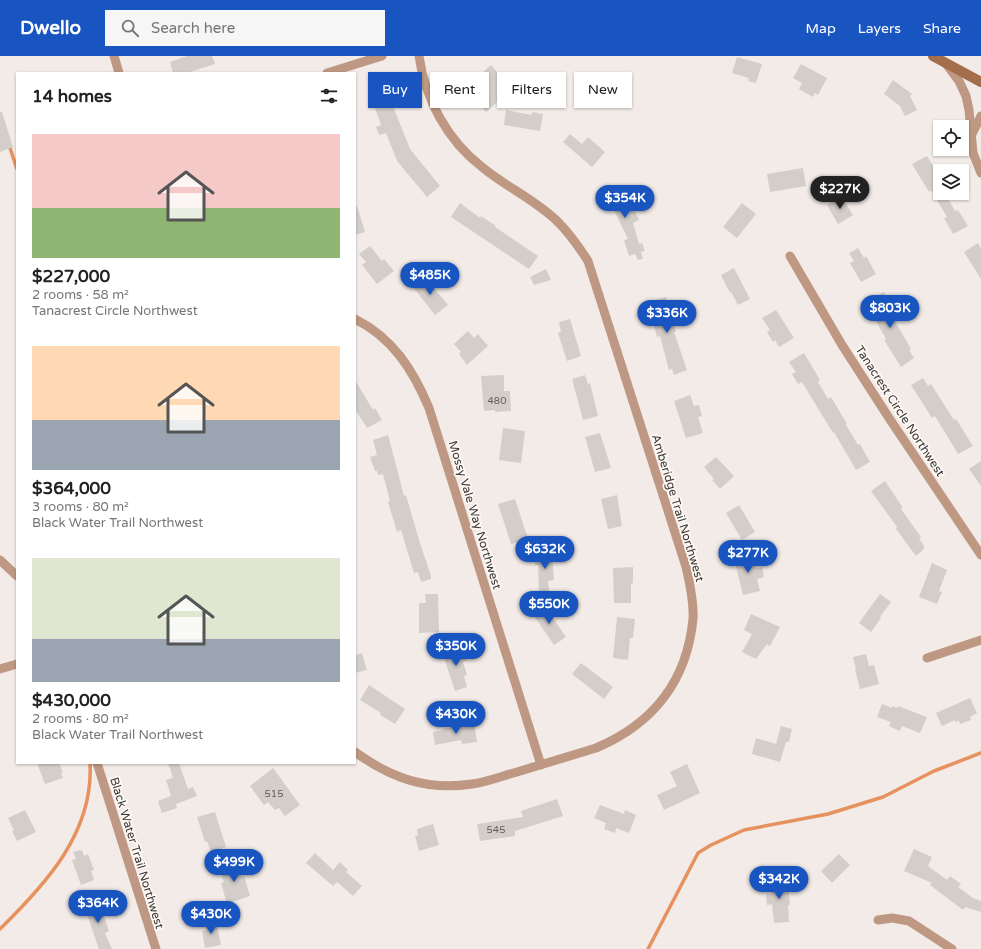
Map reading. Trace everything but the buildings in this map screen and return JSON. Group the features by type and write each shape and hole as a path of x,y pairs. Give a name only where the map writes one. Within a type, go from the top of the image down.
{"street":[{"path":"114,56 119,72"},
{"path":"330,72 382,56"},
{"name":"Amberidge Trail Northwest","path":"356,753 373,765 398,777 426,784 448,786 473,784 596,748 612,741 638,725 660,703 676,678 688,650 693,618 691,587 686,567 588,261 574,239 558,221 482,167 453,139 439,117 429,96 421,71 419,56"},
{"path":"933,56 981,82"},
{"path":"947,64 959,81 966,96 969,110 973,154 981,173"},
{"path":"971,135 981,116"},
{"name":"Tanacrest Circle Northwest","path":"790,256 842,345 888,418 981,555"},
{"name":"Mossy Vale Way Northwest","path":"356,320 383,337 403,359 417,381 429,408 541,765"},
{"path":"0,560 16,575"},
{"path":"927,658 981,640"},
{"path":"0,669 16,664"},
{"name":"Black Water Trail Northwest","path":"97,764 156,949"},
{"path":"878,920 892,918 909,921 952,949"}],"waterway":[{"path":"9,145 16,166"},
{"path":"648,949 698,853 711,845 744,830 828,814 883,797 934,771 981,753"},
{"path":"0,929 34,894 64,855 84,812 89,788 90,764"}]}
